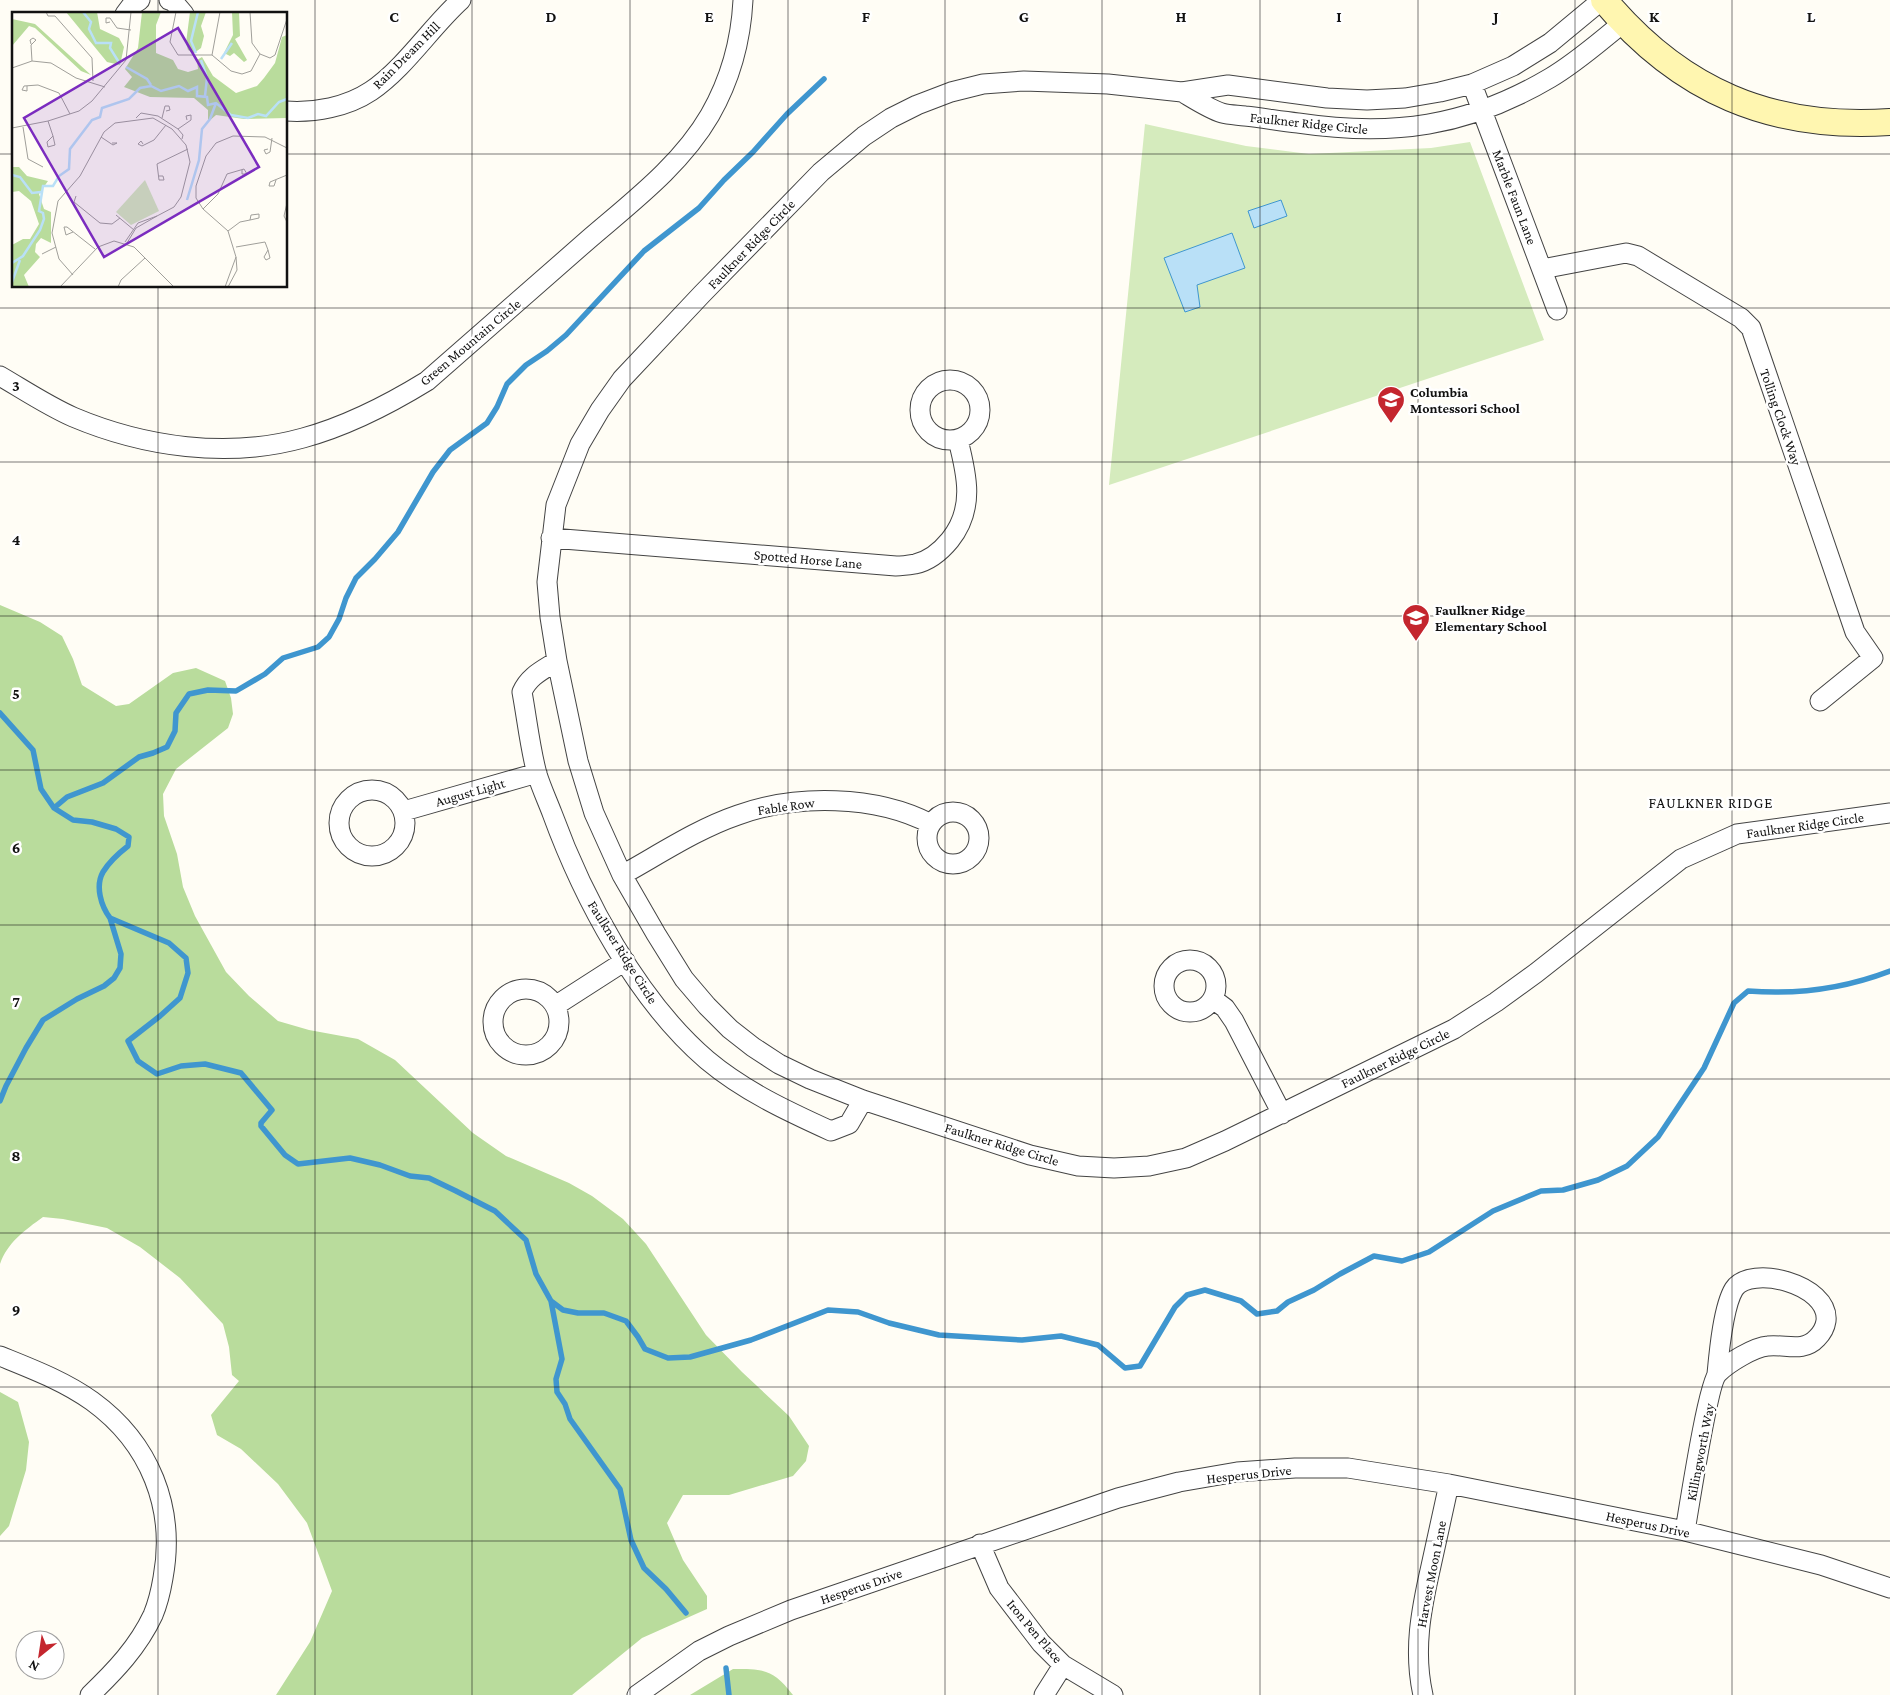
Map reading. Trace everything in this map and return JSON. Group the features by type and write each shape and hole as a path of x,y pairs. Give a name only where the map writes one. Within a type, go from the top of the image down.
{"street":[{"path":"126,12 140,0"},
{"path":"169,0 182,12"},
{"name":"Rain Dream Hill","path":"288,111 324,109 348,102 371,91 392,72 461,0"},
{"name":"Green Mountain Circle","path":"0,376 72,416 108,430 144,440 183,446 260,446 302,438 334,428 399,398 427,381 674,164 710,115 725,81 736,52 742,23 743,0"},
{"path":"1603,0 1623,23 1678,70 1709,88 1738,101 1770,112 1803,120 1838,123 1890,122"},
{"name":"Faulkner Ridge Circle","path":"1603,0 1550,43 1513,66 1472,84 1440,92 1405,98 1366,100 1327,98 1228,86 1182,92 1108,84 1024,81 983,84 951,92 917,105 891,118 864,136 801,192 622,378 580,444 556,505 547,582 557,661 578,761 594,813 622,875 684,979 730,1029 753,1047 779,1064 810,1079 863,1100 1030,1154 1078,1166 1114,1168 1149,1166 1186,1158 1282,1114 1454,1030 1529,978 1681,859 1737,834 1890,813"},
{"name":"Faulkner Ridge Circle","path":"1182,92 1222,113 1322,127 1361,130 1403,129 1444,122 1482,110 1528,91 1584,55 1623,23"},
{"name":"Marble Faun Lane","path":"1472,84 1557,310"},
{"name":"Tolling Clock Way","path":"1542,269 1626,253 1638,256 1741,318 1751,328 1855,632 1873,658 1820,701"},
{"name":"Spotted Horse Lane","path":"551,538 896,566 916,564 931,558 945,547 956,532 965,514 967,492 965,468 958,440"},
{"name":"Faulkner Ridge Circle","path":"557,661 535,674 522,692 537,773 559,833 587,895 626,961 652,1000 706,1059 734,1081 762,1099 831,1131 850,1124 863,1100"},
{"name":"August Light","path":"404,811 537,773"},
{"name":"Fable Row","path":"622,875 704,830 737,815 771,805 814,801 850,802 893,808 914,815 931,824"},
{"path":"555,1006 626,961"},
{"path":"1213,999 1225,1008 1234,1021 1282,1114"},
{"name":"Killingworth Way","path":"1685,1531 1709,1400 1717,1374 1720,1342 1730,1300 1735,1289 1742,1281 1764,1278 1800,1286 1810,1291 1818,1299 1824,1309 1826,1320 1823,1330 1816,1340 1807,1346 1790,1348 1767,1346 1735,1360 1717,1374"},
{"path":"0,1356 66,1384 93,1401 118,1423 141,1451 156,1480 164,1505 166,1563 154,1613 128,1657 90,1695"},
{"name":"Hesperus Drive","path":"637,1695 699,1651 791,1610 1118,1498 1179,1482 1237,1472 1295,1468 1348,1468 1449,1484 1685,1531 1821,1565 1890,1588"},
{"name":"Harvest Moon Lane","path":"1423,1695 1417,1651 1420,1615 1449,1484"},
{"name":"Iron Pen Place","path":"980,1544 999,1588 1041,1643 1063,1665 1113,1695"},
{"path":"1044,1695 1063,1665"}],"green space":[{"path":"1145,124 1246,146 1309,154 1431,148 1470,142 1544,340 1109,485"},
{"path":"0,605 40,622 62,636 82,685 116,706 129,704 173,673 196,668 225,681 231,698 233,714 228,728 176,769 163,794 164,816 177,854 183,887 195,916 226,972 249,996 278,1021 309,1030 358,1039 395,1060 473,1133 506,1156 569,1183 592,1196 623,1219 646,1244 706,1335 789,1416 809,1446 806,1461 793,1476 729,1495 683,1495 667,1523 683,1560 707,1596 707,1609 642,1638 572,1695 276,1695 310,1642 332,1591 307,1523 278,1484 241,1449 217,1435 211,1415 239,1381 232,1375 229,1347 223,1324 180,1278 140,1247 107,1228 43,1217 12,1243 0,1264"},
{"path":"0,1392 18,1402 29,1442 26,1470 9,1526 0,1536"},
{"path":"733,1669 753,1669 767,1672 780,1680 793,1695 690,1695"}],"water":[{"path":"1281,200 1287,216 1254,228 1248,211"},
{"path":"1232,233 1245,268 1197,285 1200,307 1185,312 1164,258"}],"waterway":[{"path":"54,808 67,797 103,783 139,757 167,747 175,731 176,713 189,694 208,690 236,691 265,674 283,658 318,647 329,637 339,619 346,598 356,578 398,532 433,472 450,450 487,423 497,407 507,384 526,365 566,335 644,251 699,208 787,114 824,79"},
{"path":"0,713 33,750 41,789 54,808 73,820 92,822 116,829 129,837 128,846 111,861 103,872 99,883 100,896 110,918 169,943 186,958 188,973 180,998 128,1041 138,1061 157,1074 181,1066 205,1064 241,1073 272,1110 261,1123 261,1126 285,1155 298,1164 350,1158 380,1165 410,1176 429,1178 495,1211 526,1240 536,1274 551,1301 563,1310 578,1313 604,1313 626,1321 645,1349 668,1358 690,1357 751,1340 828,1310 858,1312 889,1323 939,1335 1022,1340 1061,1336 1098,1345 1125,1368 1140,1366 1175,1307 1187,1295 1205,1290 1241,1301 1257,1314 1277,1311 1288,1302 1314,1290 1374,1256 1402,1261 1429,1252 1493,1211 1541,1191 1563,1190 1598,1180 1627,1166 1658,1137 1704,1068 1734,1003 1748,991 1785,992 1820,989 1855,982 1890,971"},
{"path":"0,1101 26,1048 43,1020 77,999 104,986 114,978 120,968 121,954 110,918"},
{"path":"551,1301 562,1359 556,1379 557,1392 565,1404 570,1419 620,1489 631,1540 644,1568 666,1589 686,1613"},
{"path":"726,1668 729,1695"}],"place":[{"name":"Columbia Montessori School","path":"1391,424"},
{"name":"Faulkner Ridge Elementary School","path":"1416,642"}],"district":[{"name":"FAULKNER RIDGE","path":"1711,803"}]}
